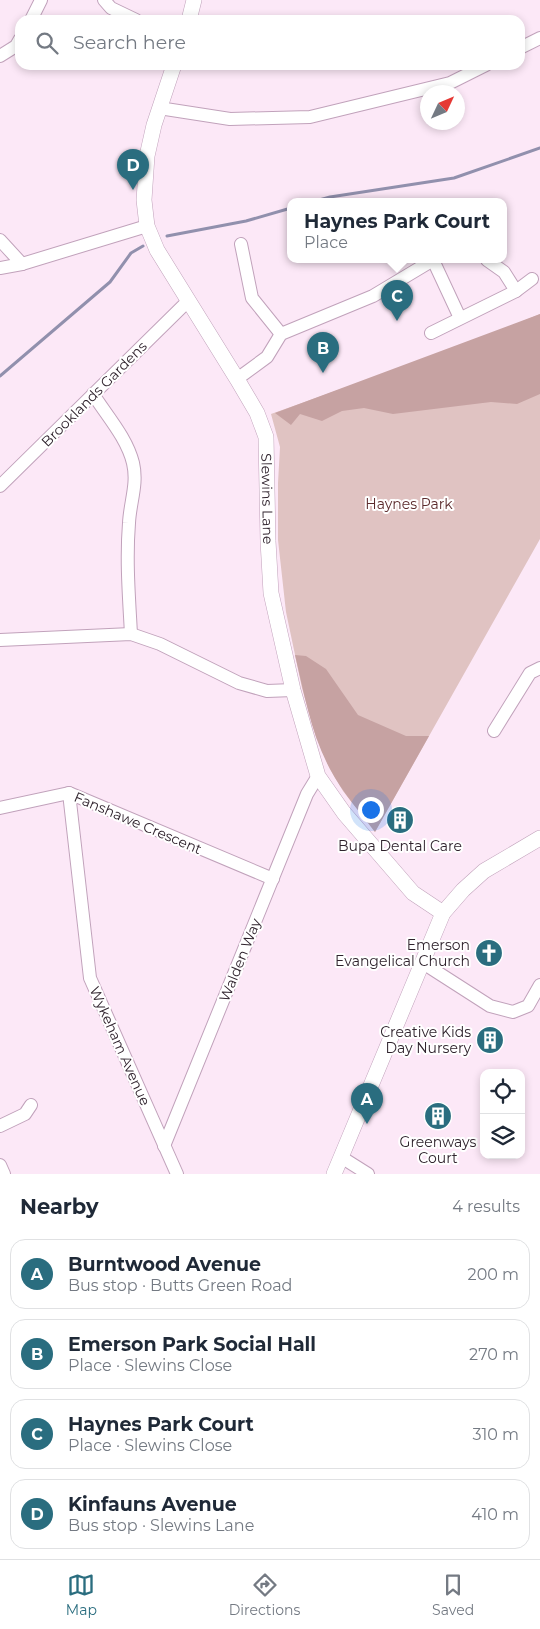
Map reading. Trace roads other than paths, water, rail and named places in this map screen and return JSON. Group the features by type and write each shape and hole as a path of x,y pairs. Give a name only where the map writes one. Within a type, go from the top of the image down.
{"street":[{"path":"34,15 41,0"},
{"path":"104,0 111,8 126,15"},
{"path":"190,15 194,0"},
{"path":"525,46 540,38"},
{"path":"0,56 15,47"},
{"name":"Slewins Lane","path":"172,70 159,108 145,171 144,200 147,226 157,250 237,379 256,413 266,437 271,593 293,690 318,776 344,813 413,893 443,913"},
{"path":"159,108 230,120 310,117 450,83 476,70"},
{"path":"0,268 22,264 147,226"},
{"path":"0,240 22,264"},
{"path":"241,244 252,298 281,334"},
{"path":"237,379 267,357 281,334 373,296 428,263"},
{"path":"434,263 460,318"},
{"path":"491,263 504,272 516,291"},
{"path":"431,333 516,291 532,278"},
{"name":"Brooklands Gardens","path":"0,486 188,301"},
{"path":"93,394 126,443 133,464 136,488 129,521 127,554 131,634"},
{"path":"0,640 131,634 160,644 239,683 267,691 293,690"},
{"path":"494,731 530,673 540,668"},
{"name":"Walden Way","path":"164,1146 307,794 318,776"},
{"name":"Fanshawe Crescent","path":"0,808 69,794 273,879"},
{"name":"Wykeham Avenue","path":"69,794 90,978 177,1174"},
{"path":"334,1174 424,963 443,913 463,890 484,871 540,838"},
{"path":"424,963 490,1006 513,1012 528,1006 540,985"},
{"path":"0,1126 25,1114 31,1105"},
{"path":"341,1157 368,1174"},
{"path":"0,1165 4,1174"}],"waterway":[{"path":"326,198 454,178 540,148"},
{"path":"167,236 246,221 287,209"},
{"path":"0,376 110,282 131,253 143,246"}],"place":[{"name":"Kinfauns Avenue","path":"133,190"},
{"name":"Haynes Park Court","path":"397,321"},
{"name":"Emerson Park Social Hall","path":"323,373"},
{"name":"Bupa Dental Care","path":"400,820"},
{"name":"Emerson Evangelical Church","path":"489,953"},
{"name":"Creative Kids Day Nursery","path":"490,1040"},
{"name":"Greenways Court","path":"438,1116"},
{"name":"Burntwood Avenue","path":"367,1124"}],"park label":[{"name":"Haynes Park","path":"409,504"}]}
